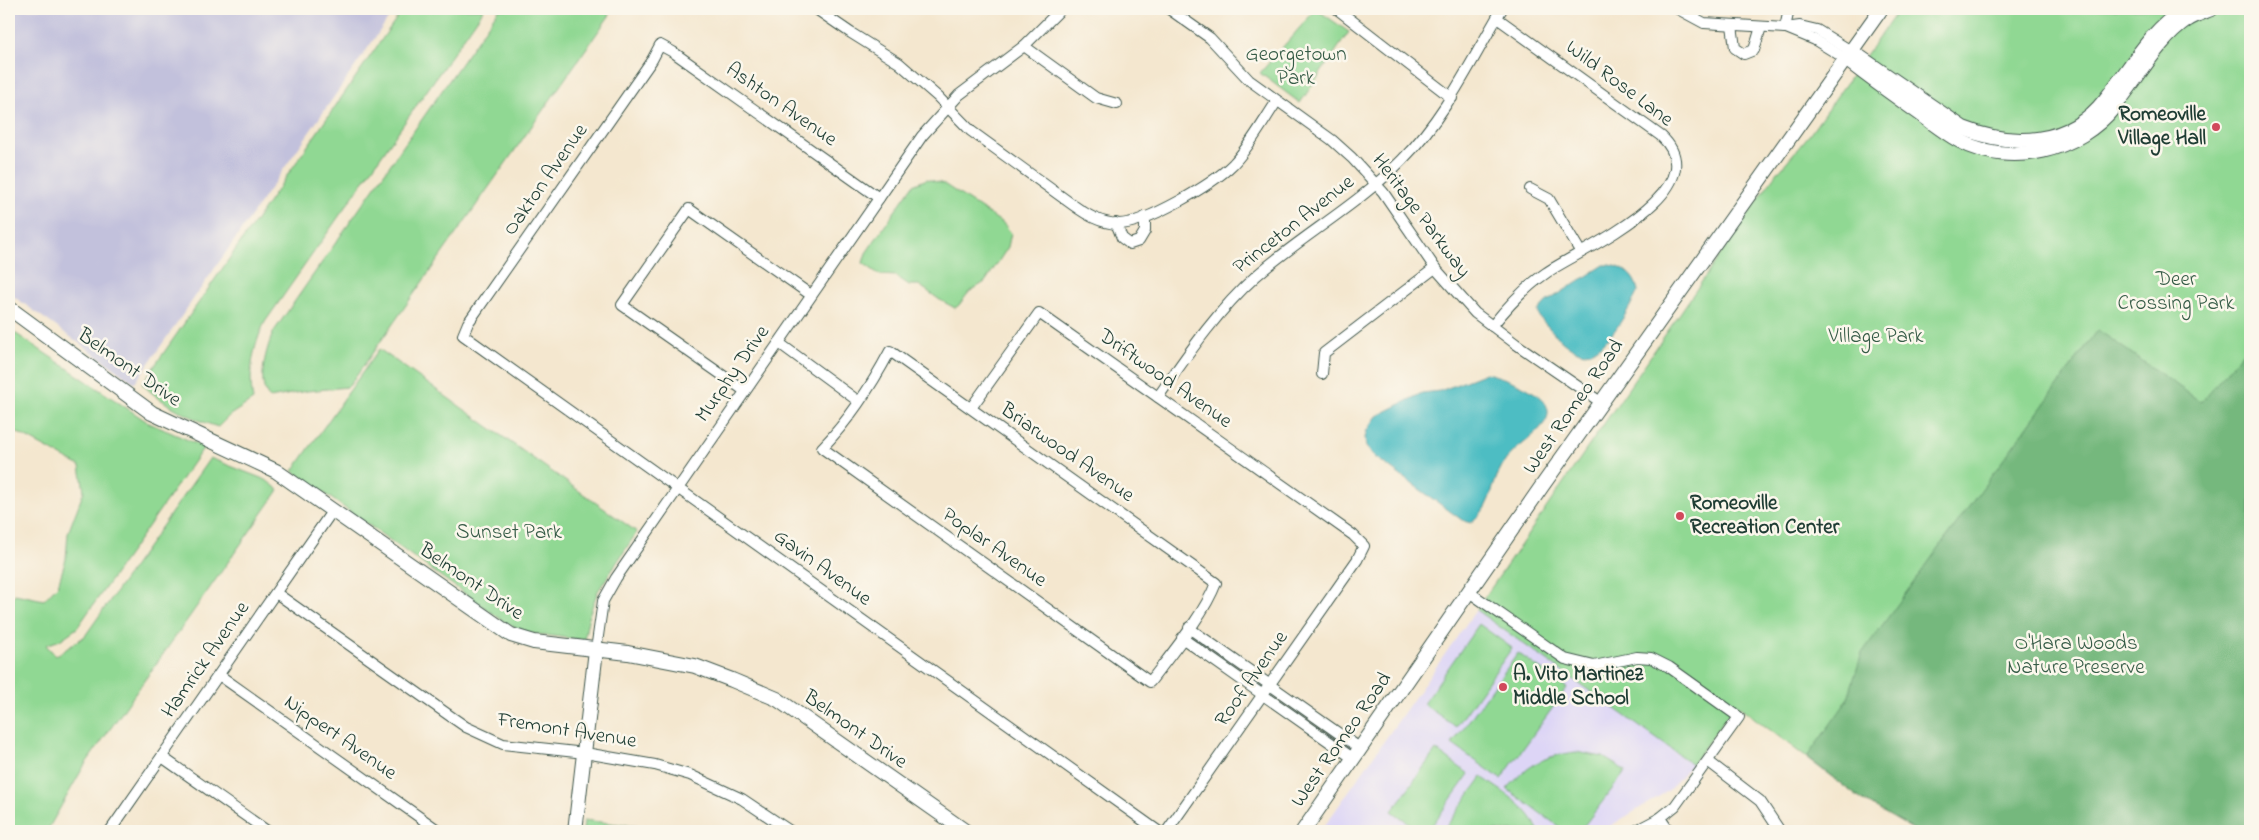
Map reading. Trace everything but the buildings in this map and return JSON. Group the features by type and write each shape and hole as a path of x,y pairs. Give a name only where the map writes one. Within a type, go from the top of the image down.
{"street":[{"path":"816,9 899,63 971,131 1095,219 1116,223 1130,222 1184,198 1223,172 1247,146 1277,101"},
{"name":"Murphy Drive","path":"575,831 603,601 616,578 922,136 946,107 975,81 1024,46 1061,9"},
{"name":"Heritage Parkway","path":"1169,9 1210,38 1237,68 1277,101 1332,140 1376,184 1435,268 1455,292 1492,326 1602,403"},
{"path":"1336,9 1348,12 1452,98"},
{"path":"1678,9 1704,23 1785,28 1800,26 1817,30 1960,141 1990,151 2020,154 2051,150 2079,138 2096,126 2115,106 2166,40 2188,19 2211,9"},
{"path":"1785,28 1789,9"},
{"name":"West Romeo Road","path":"1303,831 1469,592 1881,9"},
{"path":"1848,55 1963,128 2004,140 2024,141 2052,136 2083,121 2105,101 2159,28 2184,9"},
{"name":"Princeton Avenue","path":"1158,397 1208,327 1237,294 1271,264 1361,198 1418,143 1452,98 1500,13"},
{"name":"Wild Rose Lane","path":"1492,326 1521,292 1546,273 1640,216 1661,196 1672,178 1675,168 1672,151 1661,136 1500,13"},
{"path":"1732,25 1735,48 1744,54 1754,50 1761,27"},
{"name":"Ashton Avenue","path":"660,46 673,52 878,198"},
{"name":"Oakton Avenue","path":"463,336 468,324 660,46"},
{"path":"1024,46 1096,98 1117,104"},
{"path":"1530,189 1549,199 1580,251"},
{"path":"745,391 622,305 690,209 811,294"},
{"path":"1116,223 1122,238 1130,244 1139,241 1144,231 1145,216"},
{"path":"1322,374 1324,353 1435,268"},
{"name":"Belmont Drive","path":"9,308 152,413 261,462 511,635 534,642 628,653 695,666 777,699 965,831"},
{"name":"Driftwood Avenue","path":"971,408 1039,313 1353,535 1364,546"},
{"name":"Gavin Avenue","path":"463,336 1158,831"},
{"path":"779,343 858,401"},
{"name":"Briarwood Avenue","path":"858,401 890,351 1216,583 1213,593 1182,638"},
{"name":"Poplar Avenue","path":"858,401 833,437 822,448 1150,682 1182,638"},
{"name":"Hamrick Avenue","path":"110,831 333,510"},
{"name":"Roof Avenue","path":"1168,831 1357,560 1364,546"},
{"path":"1469,592 1565,659 1594,666 1637,657 1651,658 1669,667 1739,717 1709,762 1675,806 1660,818 1635,831"},
{"name":"Fremont Avenue","path":"276,593 466,727 503,744 585,753 655,765 690,775 742,800 790,831"},
{"path":"1189,628 1270,686 1357,754"},
{"path":"1182,638 1264,695 1357,754"},
{"name":"Nippert Avenue","path":"219,675 440,831"},
{"path":"162,757 267,831"},
{"path":"1709,762 1760,801 1780,831"},
{"path":"1660,818 1669,831"}],"shaded area":[{"path":"9,9 395,9 135,383 9,293"},
{"name":"A. Vito Martinez Middle School","path":"1476,610 1692,764 1668,791 1602,831 1321,831"}],"green space":[{"path":"403,9 484,9 265,322 257,341 251,370 253,400 230,415 218,427 178,410 142,384"},
{"path":"499,9 614,9 350,385 270,398 263,384 263,375 268,346 274,331"},
{"name":"Georgetown Park","path":"1316,9 1349,32 1300,103 1260,73"},
{"path":"1899,9 2250,9 2250,831 1916,831 1862,800 1736,704 1692,764 1476,610 1773,178 1810,134"},
{"path":"927,179 944,184 1004,224 1011,233 1008,247 985,282 969,292 955,308 919,285 909,285 896,276 880,275 863,263 866,253 913,185"},
{"path":"9,329 149,423 204,447 77,628 60,640 46,645 56,656 85,636 210,458 266,480 279,490 84,766 47,831 9,831 9,603 15,594 44,600 58,585 66,559 68,533 84,491 80,466 9,428"},
{"name":"O'Hara Woods Nature Preserve","path":"2098,330 2201,402 2250,344 2250,831 1916,831 1862,800 1807,757 1847,701 1862,653"},
{"name":"Sunset Park","path":"379,349 637,532 598,591 589,615 584,640 528,633 506,623 293,471"},
{"path":"1479,624 1512,648 1456,727 1423,704"},
{"path":"1518,653 1567,688 1501,779 1452,744"},
{"path":"1436,750 1469,774 1428,831 1420,831 1392,811"},
{"path":"1576,752 1603,757 1626,771 1580,831 1565,831 1507,789 1523,773 1537,763 1554,756"},
{"path":"1482,777 1522,807 1529,814 1538,831 1443,831"},
{"path":"584,820 669,830 672,831 583,831"}],"water":[{"path":"1604,265 1616,266 1626,271 1634,280 1638,291 1615,330 1606,340 1598,348 1589,352 1580,352 1558,337 1539,317 1538,311 1546,302"},
{"path":"1486,373 1529,389 1539,396 1545,404 1548,413 1541,427 1506,460 1499,472 1486,506 1471,523 1462,520 1375,457 1366,447 1365,438 1367,430 1377,416 1422,393 1440,391"}],"place":[{"name":"Romeoville Village Hall","path":"2216,127"},
{"name":"Romeoville Recreation Center","path":"1680,516"},
{"name":"A. Vito Martinez Middle School","path":"1503,687"}],"park label":[{"name":"Deer Crossing Park","path":"2176,292"},
{"name":"Village Park","path":"1876,337"}]}
